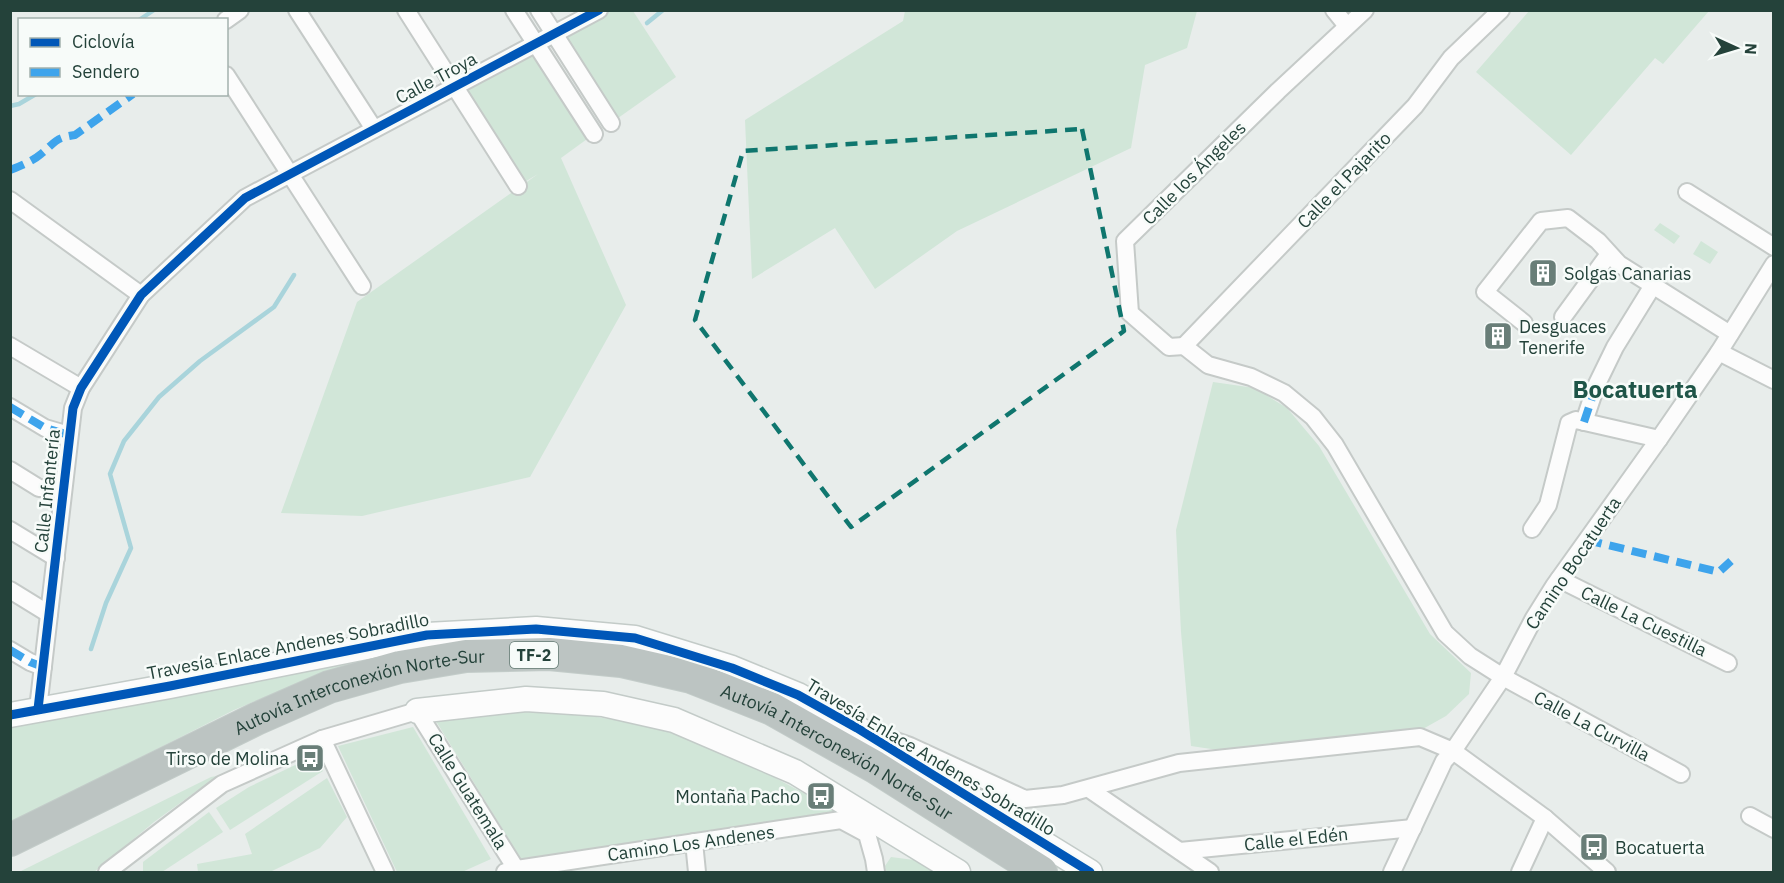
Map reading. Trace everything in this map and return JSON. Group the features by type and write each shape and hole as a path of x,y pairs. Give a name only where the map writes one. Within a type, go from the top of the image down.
{"highway":[{"name":"Autovía Interconexión Norte-Sur","path":"10,840 256,719 329,687 400,668 466,656 549,654 621,661 691,677 772,709 875,767 1041,873"},
{"name":"Autovía Interconexión Norte-Sur","path":"10,860 271,732 364,695 450,677 518,671 587,674 640,683 690,696 742,716 803,747 864,783 1005,873"}],"street":[{"path":"297,10 374,129"},
{"path":"406,10 518,186"},
{"path":"514,10 594,134"},
{"path":"539,10 611,123"},
{"name":"Calle Troya","path":"141,295 245,198 599,10"},
{"path":"1334,10 1347,26"},
{"name":"Calle los Ángeles","path":"1365,10 1278,91 1125,242 1130,313 1169,347 1184,346 1208,365 1251,377 1284,393 1313,417 1335,445 1445,633 1470,656 1503,677"},
{"name":"Calle el Pajarito","path":"1184,346 1415,106 1451,58 1501,10"},
{"path":"228,78 362,286"},
{"path":"1687,192 1773,247"},
{"path":"10,201 141,295"},
{"path":"1524,323 1485,292 1541,221 1568,218 1598,241 1614,259 1652,286 1730,334"},
{"path":"1563,317 1614,259"},
{"name":"Camino Bocatuerta","path":"1392,873 1444,761 1503,677 1534,618 1559,579 1719,352 1773,264"},
{"path":"1584,422 1596,386 1615,346 1652,286"},
{"name":"Calle Infantería","path":"38,709 73,408 81,388 141,295"},
{"path":"10,346 81,388"},
{"path":"1719,352 1773,380"},
{"path":"10,407 45,428 69,435"},
{"path":"1532,529 1548,505 1569,423 1576,420 1659,440"},
{"path":"10,470 39,488 63,489"},
{"path":"10,530 56,558"},
{"name":"Calle La Cuestilla","path":"1559,579 1728,663"},
{"path":"10,590 49,614"},
{"name":"Travesía Enlace Andenes Sobradillo","path":"10,715 427,635 536,629 635,638 732,668 798,695 857,728 1090,873"},
{"path":"10,650 43,667"},
{"name":"Calle La Curvilla","path":"1503,677 1682,774"},
{"path":"107,873 127,866 222,784 322,739 417,711 526,699 603,704 674,720 795,772 958,873"},
{"name":"Calle Guatemala","path":"417,711 513,871"},
{"path":"857,728 910,746 1025,799 1063,795 1089,789 1179,763 1420,737 1453,751 1545,818 1607,873"},
{"path":"322,739 385,873"},
{"path":"1089,789 1210,873"},
{"path":"1750,816 1773,829"},
{"path":"1520,873 1545,818"},
{"name":"Camino Los Andenes","path":"513,871 841,820 867,834 876,873"},
{"name":"Calle el Edén","path":"1180,851 1413,828"},
{"path":"694,842 697,873"}],"highlighted area":[{"path":"1082,129 1124,331 851,527 695,320 743,151"}],"green space":[{"path":"599,11 633,11 676,77 611,123 554,34"},
{"path":"905,11 1197,11 1187,48 1145,65 1131,148 957,231 875,289 835,228 752,279 745,120 903,21"},
{"path":"1529,11 1709,11 1663,64 1655,58 1571,155 1476,72"},
{"path":"535,44 594,134 561,158 626,305 530,477 362,516 281,513 357,302 538,174 518,186 454,87"},
{"path":"1660,223 1680,236 1674,244 1654,230"},
{"path":"1701,241 1718,252 1710,264 1693,254"},
{"path":"1213,382 1255,388 1287,408 1319,446 1430,634 1471,673 1469,694 1446,716 1421,730 1218,750 1191,746 1181,632 1176,530"},
{"path":"387,654 296,684 234,710 11,823 11,727"},
{"path":"540,708 647,725 727,752 837,811 521,859 434,718"},
{"path":"413,727 491,859 462,872 397,872 338,746"},
{"path":"310,758 316,760 323,771 230,830 216,808 249,787"},
{"path":"222,775 154,822 94,872 19,872 211,777"},
{"path":"327,778 347,817 320,848 272,871 198,872 197,864 252,854 245,834"},
{"path":"209,812 223,832 162,872 143,872 143,862"},
{"path":"891,857 922,861 940,872 886,872 885,866"}],"waterway":[{"path":"142,18 154,10"},
{"path":"647,23 663,10"},
{"path":"10,106 19,104 33,96"},
{"path":"91,649 106,603 131,548 110,474 124,441 159,397 200,361 274,307 294,275"}],"marked path":[{"path":"10,170 34,159 59,139 75,135 130,96"},
{"path":"1584,422 1596,386"},
{"path":"10,407 45,428 69,435"},
{"path":"1587,540 1719,572 1731,561"},
{"path":"10,650 43,667"}],"cycle path":[{"path":"38,709 73,408 81,388 141,295 245,198 599,10"},
{"path":"10,715 427,635 536,629 635,638 732,668 798,695 857,728 1090,872"}],"place":[{"name":"Solgas Canarias","path":"1543,273"},
{"name":"Desguaces Tenerife","path":"1498,336"},
{"name":"Tirso de Molina","path":"310,758"},
{"name":"Montaña Pacho","path":"821,796"},
{"name":"Bocatuerta","path":"1594,847"}],"district":[{"name":"Bocatuerta","path":"1635,389"}]}
